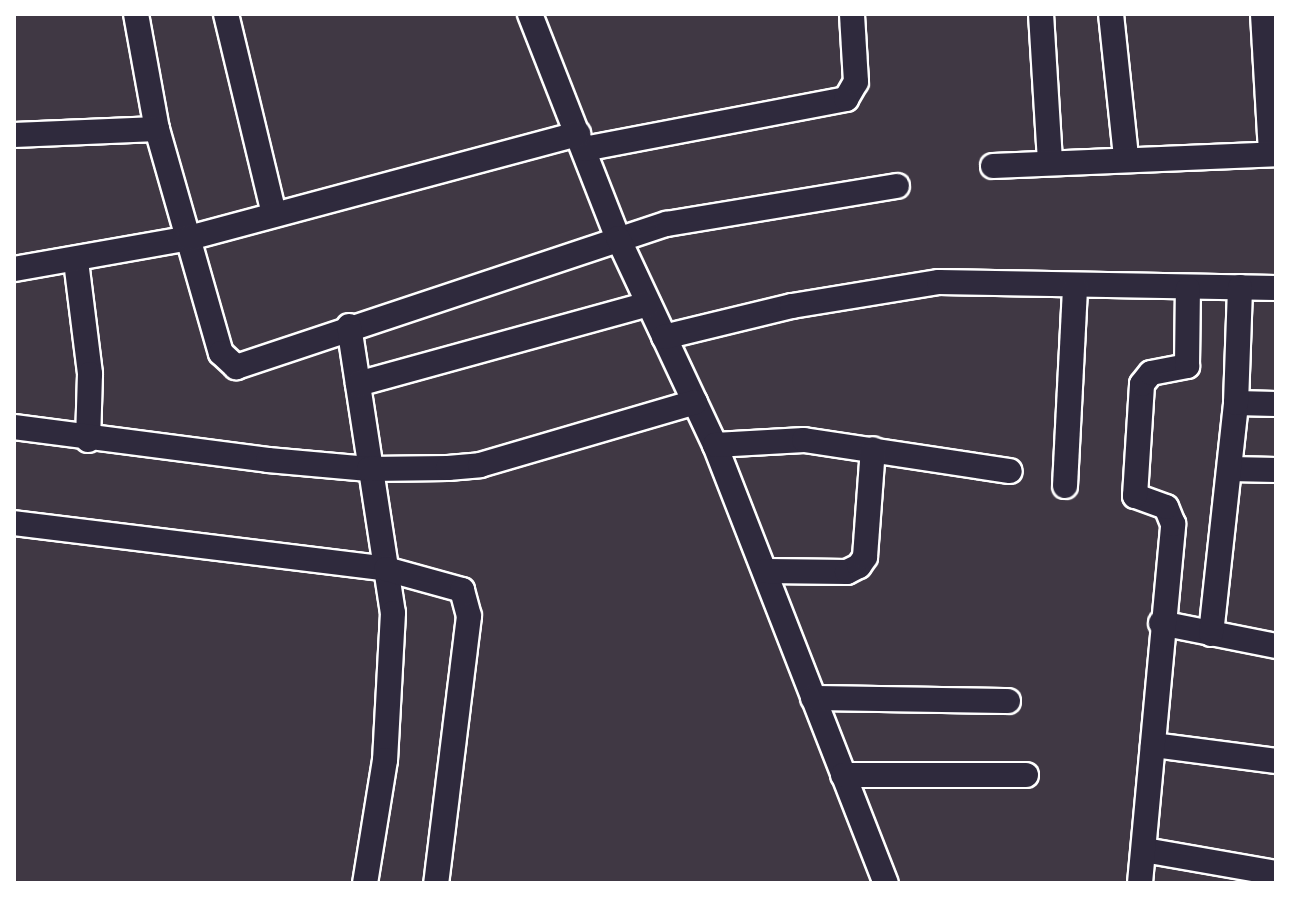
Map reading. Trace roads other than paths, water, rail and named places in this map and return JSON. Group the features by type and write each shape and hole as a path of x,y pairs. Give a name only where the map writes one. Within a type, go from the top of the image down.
{"street":[{"path":"136,14 157,129 221,353 229,363 250,366 349,326 667,224 897,186"},
{"path":"226,14 274,214"},
{"path":"530,14 618,238 715,445 886,883"},
{"path":"14,269 76,261 189,238 274,214 581,142 846,99 856,82 852,14"},
{"path":"1041,14 1050,161"},
{"path":"1111,14 1126,157"},
{"path":"993,166 1126,157 1274,154 1263,14"},
{"path":"14,135 157,129"},
{"path":"76,261 90,374 88,440"},
{"path":"664,337 792,306 939,282 1075,288 1276,288"},
{"path":"1211,634 1231,469 1240,287"},
{"path":"1065,486 1075,288"},
{"path":"1140,883 1161,623 1173,524 1166,507 1135,496 1142,384 1151,373 1187,366 1188,289"},
{"path":"358,384 648,304"},
{"path":"349,326 393,613 391,696 371,882"},
{"path":"14,427 88,440 369,469 480,465 695,402"},
{"path":"1236,403 1276,404"},
{"path":"715,445 804,440 1010,471"},
{"path":"766,571 847,572 859,566 865,557 873,449"},
{"path":"1231,469 1276,470"},
{"path":"14,523 386,569 449,584 468,601 436,883"},
{"path":"1161,623 1276,646"},
{"path":"813,698 1008,701"},
{"path":"1153,745 1276,761"},
{"path":"843,775 1026,775"},
{"path":"1144,850 1276,873"}]}
